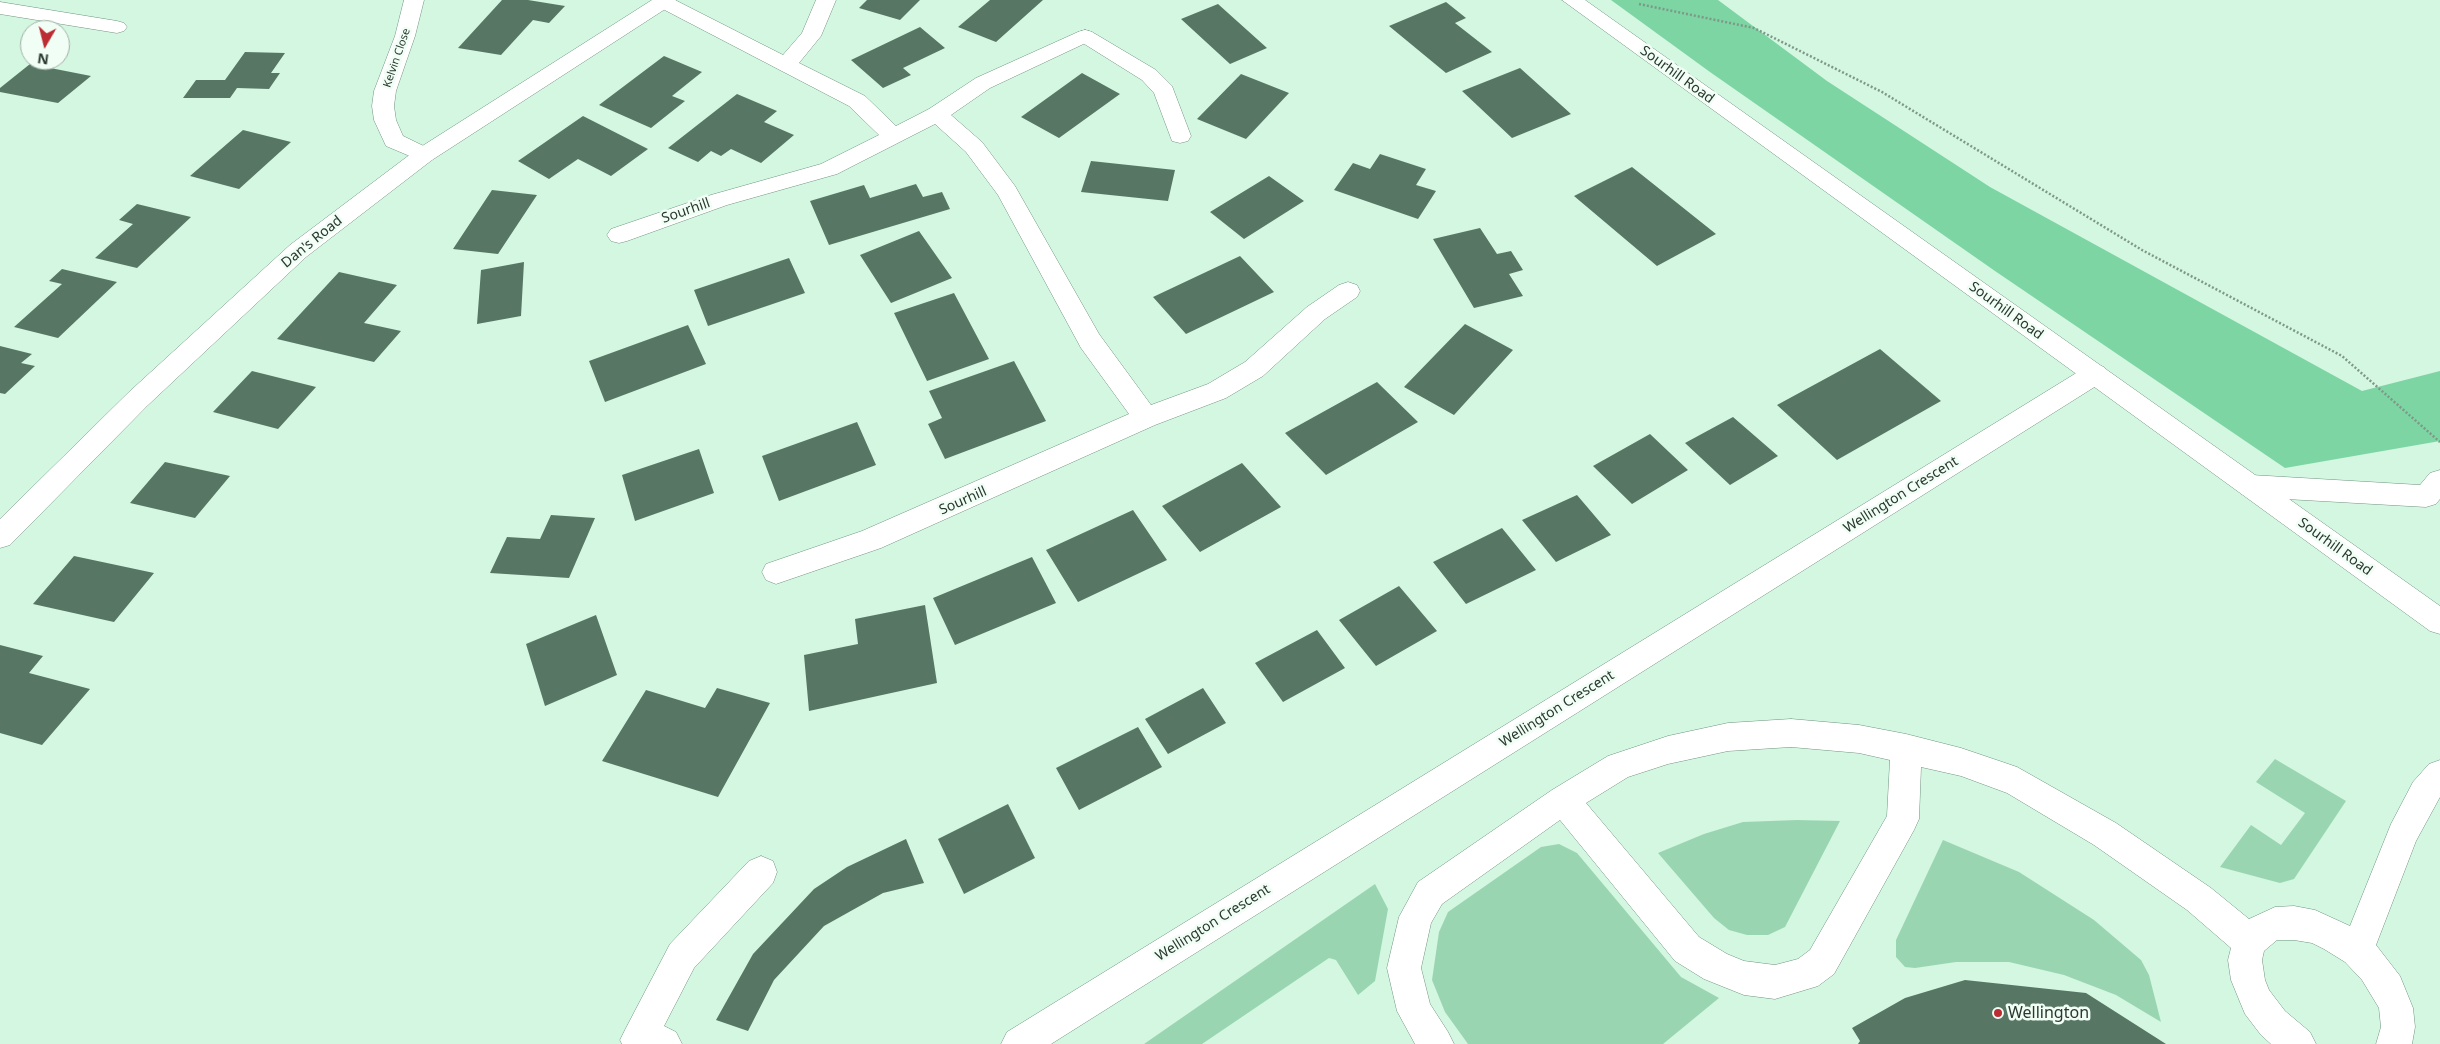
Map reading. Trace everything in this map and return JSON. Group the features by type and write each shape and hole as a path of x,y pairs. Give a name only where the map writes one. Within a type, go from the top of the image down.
{"street":[{"name":"Kelvin Close","path":"414,0 405,36 385,92 383,106 384,120 394,141 424,154"},
{"path":"787,63 811,36 820,20 826,0"},
{"name":"Dan's Road","path":"0,537 138,400 298,251 424,154 665,1"},
{"path":"665,1 857,100 893,136"},
{"name":"Sourhill Road","path":"1581,6 2440,622"},
{"path":"0,8 118,27"},
{"name":"Sourhill","path":"620,235 719,200 829,168 937,114 983,83 1085,36 1150,75 1164,90 1180,136"},
{"path":"937,114 974,147 1006,192 1090,341 1146,418"},
{"name":"Sourhill","path":"776,572 872,540 1146,418 1217,391 1254,369 1316,313 1348,291"},
{"name":"Wellington Crescent","path":"1018,1044 2095,374"},
{"path":"2251,486 2426,496 2440,481"},
{"path":"1436,1044 1414,1011 1404,968 1409,940 1416,917 1430,893 1563,800 1619,766 1668,750 1728,738 1790,733 1859,739 1906,748 1960,762 2017,782 2105,834 2199,899 2250,942"},
{"path":"1563,800 1687,949 1716,967 1744,978 1775,982 1806,974 1822,962 1903,819 1906,748"},
{"path":"2357,950 2402,835 2424,792 2440,774"},
{"path":"664,1044 638,1040 682,956 761,872"},
{"path":"2298,1044 2273,1023 2258,1002 2248,980 2246,960 2250,942 2261,931 2275,924 2294,923 2315,928 2336,937 2357,950 2374,968 2388,988 2396,1008 2398,1027 2394,1044"}],"path":[{"path":"1581,6 1638,4 1754,28 1882,92 2142,250 2342,356 2440,442"}],"green space":[{"path":"1611,0 1718,0 1827,81 1990,187 2362,391 2440,371 2440,441 2285,468 1995,271 1710,72"},
{"path":"2275,759 2346,801 2294,879 2280,883 2220,867 2251,825 2281,845 2305,813 2256,782"},
{"path":"1840,821 1785,927 1768,935 1747,935 1729,930 1714,918 1658,853 1704,834 1743,822"},
{"path":"1943,840 2019,872 2094,920 2141,960 2149,975 2161,1022 2116,995 2064,975 2009,962 1956,962 1915,968 1905,967 1896,957 1896,940"},
{"path":"1559,844 1577,853 1681,977 1719,998 1663,1044 1468,1044 1445,1012 1432,980 1439,932 1448,912 1541,847"},
{"path":"1375,884 1388,909 1375,981 1358,995 1336,960 1329,958 1202,1044 1144,1044"}],"building":[{"path":"502,0 528,0 565,6 549,23 533,20 501,55 458,48"},
{"path":"867,0 920,0 900,20 859,8"},
{"path":"990,0 1043,0 996,42 958,27"},
{"path":"1446,2 1466,18 1455,23 1492,52 1446,73 1389,26"},
{"path":"1218,4 1267,48 1230,64 1181,19"},
{"path":"920,27 945,48 903,68 911,75 883,88 851,60"},
{"path":"245,52 285,53 271,73 280,73 269,89 237,88 230,98 183,98 196,80 225,80"},
{"path":"664,56 702,72 672,96 685,101 651,128 599,105"},
{"path":"1520,68 1571,114 1512,138 1462,91"},
{"path":"22,70 60,70 91,76 58,103 0,92 0,88"},
{"path":"1082,73 1120,94 1059,138 1021,117"},
{"path":"1241,74 1289,93 1246,139 1197,119"},
{"path":"737,94 777,111 764,122 794,135 761,163 731,149 721,156 711,151 698,162 668,148"},
{"path":"583,116 648,149 611,176 578,159 549,179 518,161"},
{"path":"243,130 291,142 239,189 190,176"},
{"path":"1380,154 1426,169 1416,185 1436,191 1418,219 1334,190 1353,163 1370,169"},
{"path":"1091,161 1175,170 1168,201 1081,192"},
{"path":"1632,167 1716,234 1657,266 1574,196"},
{"path":"1269,176 1304,201 1244,239 1210,212"},
{"path":"916,184 923,197 942,192 950,209 829,245 810,201 864,185 870,198"},
{"path":"492,190 537,195 498,254 453,249"},
{"path":"137,204 191,217 137,268 95,258 133,224 119,220"},
{"path":"1480,228 1497,254 1511,251 1523,270 1509,274 1523,296 1474,308 1433,239"},
{"path":"919,231 952,278 891,303 860,255"},
{"path":"1240,256 1274,292 1186,334 1153,297"},
{"path":"789,258 805,293 708,326 694,290"},
{"path":"524,262 521,316 477,324 481,270"},
{"path":"62,269 117,282 58,338 14,327 62,284 49,281"},
{"path":"339,272 397,285 364,323 401,331 374,362 277,339"},
{"path":"954,293 989,359 927,381 894,313"},
{"path":"1465,324 1513,350 1454,415 1404,387"},
{"path":"688,325 706,364 605,402 589,361"},
{"path":"0,346 32,354 21,363 35,366 5,394 0,393"},
{"path":"1880,349 1941,401 1837,460 1777,405"},
{"path":"1014,361 1046,421 945,459 928,424 942,418 929,391"},
{"path":"252,371 316,387 278,429 213,412"},
{"path":"1377,382 1418,422 1326,475 1285,433"},
{"path":"1733,417 1778,456 1730,485 1685,443"},
{"path":"857,422 876,465 779,501 762,456"},
{"path":"1650,434 1688,470 1632,504 1593,466"},
{"path":"699,449 714,493 635,521 622,475"},
{"path":"165,462 230,476 195,518 130,503"},
{"path":"1242,463 1281,507 1200,552 1162,506"},
{"path":"1577,495 1611,535 1556,562 1522,520"},
{"path":"1133,510 1167,560 1078,602 1046,550"},
{"path":"551,515 595,518 569,578 490,573 507,537 540,539"},
{"path":"1502,528 1536,570 1466,604 1433,562"},
{"path":"74,556 154,573 114,622 33,604"},
{"path":"1032,557 1056,603 955,645 933,598"},
{"path":"1399,586 1437,631 1376,666 1339,620"},
{"path":"925,605 937,683 809,711 804,655 858,644 855,619"},
{"path":"596,615 617,675 545,706 526,644"},
{"path":"1317,630 1345,668 1283,702 1255,663"},
{"path":"0,645 43,656 29,673 90,689 42,745 0,733"},
{"path":"717,688 770,703 718,797 602,761 646,690 705,708"},
{"path":"1203,688 1226,723 1168,754 1145,719"},
{"path":"1138,727 1162,767 1079,810 1056,768"},
{"path":"1008,804 1035,858 964,894 938,839"},
{"path":"906,839 924,883 883,893 824,926 774,980 748,1031 716,1020 753,954 814,889 847,867"},
{"name":"Wellington","path":"1965,980 2086,993 2166,1044 1858,1044 1860,1041 1852,1028 1905,998"}],"place":[{"name":"Wellington","path":"1998,1013"}]}
